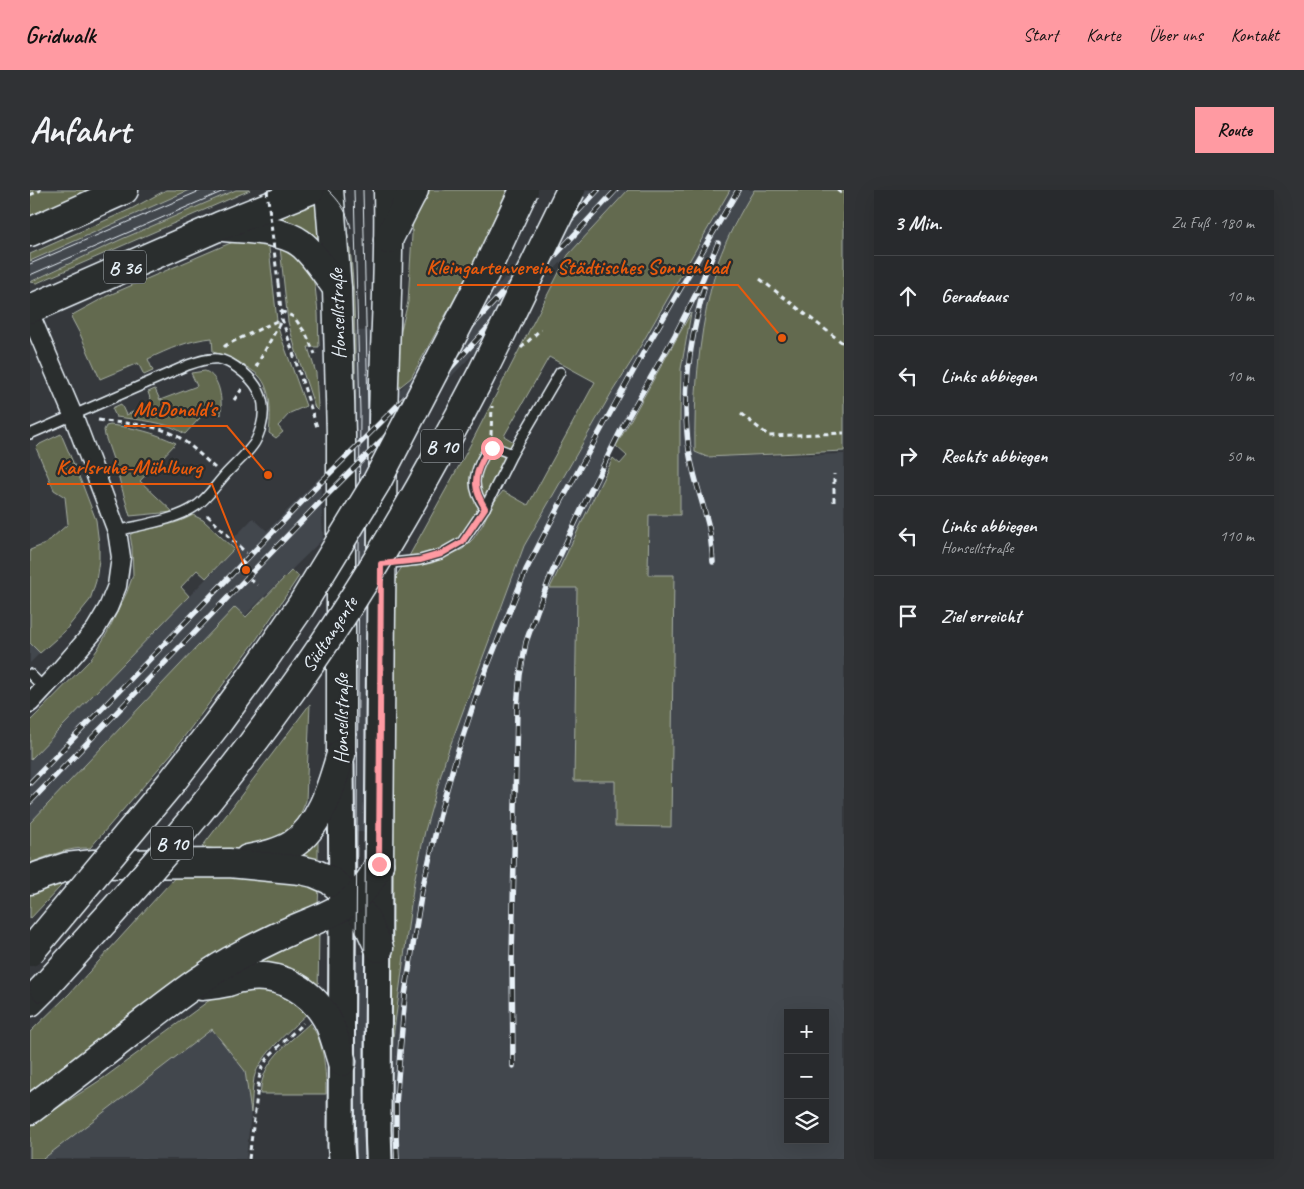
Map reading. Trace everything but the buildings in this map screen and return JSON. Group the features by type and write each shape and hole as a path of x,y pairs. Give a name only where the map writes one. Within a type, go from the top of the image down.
{"main road":[{"path":"30,232 124,190"},
{"name":"B 36","path":"30,309 220,226 310,190"},
{"name":"Honsellstraße","path":"329,190 337,288 341,435 341,754 345,899 342,1159"},
{"name":"Honsellstraße","path":"378,1159 381,564 388,190"},
{"path":"388,240 414,190"},
{"name":"Südtangente","path":"30,952 176,777 223,717 301,606 376,482 483,277 524,190"},
{"name":"Südtangente","path":"37,995 147,873 197,814 292,690 334,627 426,477 480,377 571,190"},
{"path":"220,226 261,230 291,237 309,251 337,288"},
{"path":"229,863 279,851 292,845 302,837 317,818 333,780 341,754"},
{"path":"30,880 66,868 94,864 229,863 294,869 314,873 330,880 345,899 366,919 379,948"},
{"path":"30,1110 203,978 243,954 284,933 323,918 345,899 370,882 379,864"},
{"path":"187,989 256,976 285,982 298,988 320,1008 330,1025 342,1062"}],"street":[{"path":"30,314 73,415 117,531 120,557 117,586 108,608 95,630 30,703"}],"lane":[{"path":"30,434 188,365 206,359 217,358 234,366 257,386 264,408 263,420 254,444 197,506 180,515 117,531"},
{"path":"381,564 420,560 441,554 462,542 485,508 512,454 560,372"},
{"path":"485,508 475,482 477,471 486,452 492,448 512,454"},
{"path":"30,674 44,688"}],"path":[{"path":"30,195 41,190"},
{"path":"267,190 282,319 314,420"},
{"path":"837,190 844,196"},
{"path":"760,279 844,344"},
{"path":"217,358 226,345 282,319"},
{"path":"234,400 264,355 282,319"},
{"path":"518,350 541,329"},
{"path":"492,448 491,409 493,402"},
{"path":"741,414 769,436 844,433"},
{"path":"73,415 136,424 175,435 187,443 224,476"},
{"path":"834,474 834,502"},
{"path":"197,506 246,552"},
{"path":"250,579 257,585"},
{"path":"249,1159 262,1067 270,1055 307,1020"}],"shaded area":[{"path":"189,190 236,190 30,281 30,261"},
{"path":"587,190 628,190 402,428 405,398 396,394"},
{"path":"730,190 754,190 735,221 718,263 706,310 695,452 708,457 844,454 844,1159 389,1159 393,1038 414,882 425,831 446,757 524,546 612,392 633,359 676,281","holes":["690,315 681,369 680,451 627,456 620,464 613,458 601,480 597,477"]},
{"path":"374,330 371,832 351,832 349,647 355,434 355,331"},
{"path":"320,477 323,539 30,826 30,760 234,550 228,544 253,518 267,531"},
{"path":"30,643 40,653 30,663"},
{"path":"351,954 371,954 371,1159 352,1159"},
{"path":"212,1028 245,1071 251,1113 246,1159 43,1159"}],"green space":[{"path":"30,190 98,190 30,220"},
{"path":"166,190 189,190 30,261 30,254 131,209"},
{"path":"236,190 250,190 37,283 30,282 122,239"},
{"path":"426,190 507,190 472,267 411,378 392,393 397,346 408,302 413,218"},
{"path":"628,190 730,190 524,546 446,757 425,831 414,882 393,1038 388,1148 390,585 404,564 416,566 432,563 463,549 473,539 483,524 491,506 503,491 528,505 595,382 549,357 504,436 514,442 511,452 493,446 474,470 482,508 459,541 440,552 408,558 465,455 568,255"},
{"path":"754,190 844,190 844,451 707,457 695,452 698,370 711,288 725,243"},
{"path":"317,201 325,254 275,224 274,215"},
{"path":"341,213 350,246 354,300 355,434 351,437"},
{"path":"268,239 277,321 306,406 290,413 278,426 283,432 276,438 269,433 270,403 263,382 257,374 242,364 213,352 212,338 171,348 148,359 153,371 144,375 138,363 100,379 71,317 74,314 107,296 223,246 236,241"},
{"path":"280,247 307,264 315,286 319,347 308,347 316,373 318,411 315,408 288,322"},
{"path":"691,313 681,369 680,515 649,515 648,575 674,575 671,827 615,826 615,781 574,781 577,588 550,588 613,458 620,464 627,456 616,446"},
{"path":"205,371 214,378 217,384 221,397 221,415 211,406 185,434 161,424 116,417 112,408 121,404 126,415 152,404 148,392 155,389 160,400 197,386 191,373"},
{"path":"110,425 144,431 176,443 140,481 173,512 130,516 105,436 104,430 106,426"},
{"path":"61,434 96,520 99,560 96,581 90,600 64,632 40,653 30,643 30,550 45,544 68,524 65,497 54,490 36,448 40,444"},
{"path":"495,451 510,455 484,504 479,492 479,471 488,454"},
{"path":"193,515 203,520 234,549 206,578 197,570 181,587 189,596 30,760 30,721 89,661 107,633 127,592 133,575 130,535 134,532 172,524"},
{"path":"291,571 299,576 254,643 172,753 90,848 67,850 30,863 30,823 235,607 246,617"},
{"path":"310,704 306,801 301,813 308,820 299,832 240,852 202,847"},
{"path":"318,831 318,868 287,857"},
{"path":"179,873 319,883 318,907 30,1093 30,1032 69,994"},
{"path":"51,882 61,886 30,919 30,892"},
{"path":"319,931 318,996 261,970 252,961"},
{"path":"263,984 311,1010 278,1042 257,1069 253,1082 251,1113 245,1071 212,1029 43,1159 30,1159 30,1126 105,1077 207,1002 219,995"},
{"path":"310,1023 318,1037 322,1051 326,1094 260,1094 262,1080 271,1062"}],"tram line":[{"path":"30,264 202,190"},
{"path":"30,275 226,190"},
{"path":"328,190 342,207 348,217 351,228"},
{"path":"354,190 360,412 356,1159"},
{"path":"363,190 368,411 364,1078 366,1159"}],"railway":[{"path":"30,783 322,481 405,398 598,190"},
{"path":"30,802 403,419 616,190"},
{"path":"397,1159 396,1105 405,995 422,890 442,806 480,685 526,570 561,502 651,339 738,190"},
{"path":"513,1066 512,960 517,707 526,642 551,575 583,506 623,426 675,335 698,290 718,243"},
{"path":"704,288 691,348 686,409 689,450 709,528 713,562"}],"place":[{"name":"Kleingartenverein Städtisches Sonnenbad","path":"782,338"},
{"name":"McDonald's","path":"268,475"},
{"name":"Karlsruhe-Mühlburg","path":"246,570"}],"route":[{"path":"379,864 381,564 420,560 441,554 462,542 485,508 477,492 475,482 477,471 486,452 492,448"}]}
